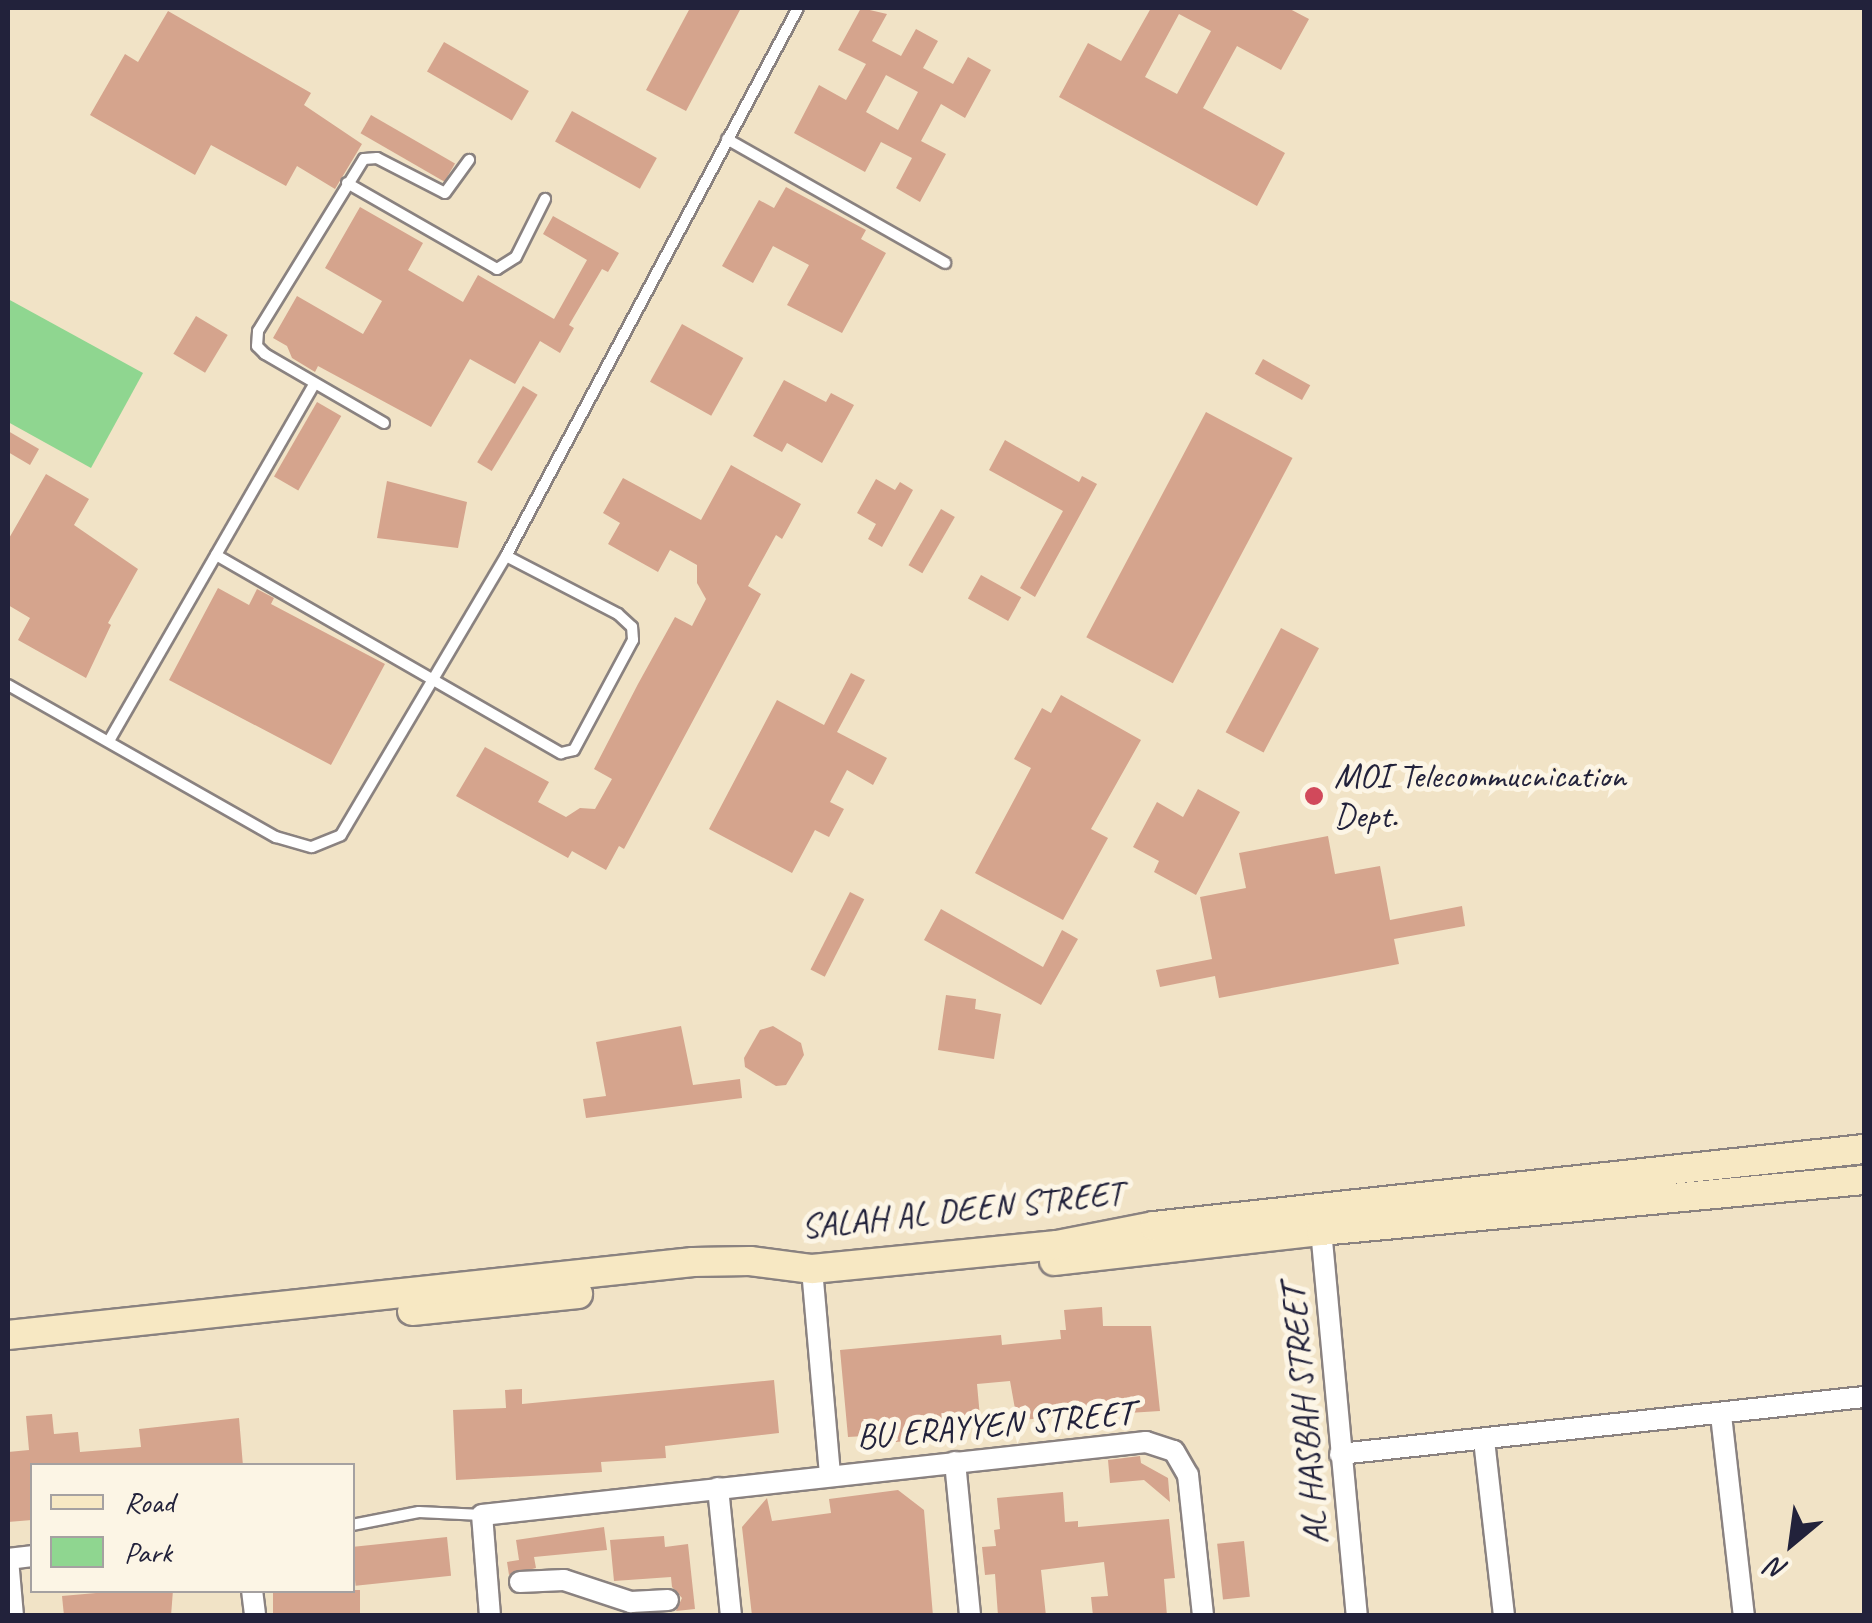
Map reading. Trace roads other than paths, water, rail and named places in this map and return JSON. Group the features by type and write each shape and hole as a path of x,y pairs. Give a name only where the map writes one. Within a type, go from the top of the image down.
{"street":[{"name":"SALAH AL DEEN STREET","path":"8,1351 697,1280 1089,1258 1320,1220 1864,1149"},
{"name":"SALAH AL DEEN STREET","path":"1320,1220 1864,1180"},
{"name":"AL HASBAH STREET","path":"1320,1220 1356,1616"},
{"name":"SALAH AL DEEN STREET","path":"8,1334 693,1262 750,1262 812,1275"},
{"name":"BU ERAYYEN STREET","path":"812,1275 830,1473"},
{"path":"1340,1454 1864,1397"},
{"path":"1720,1415 1744,1616"},
{"path":"1484,1440 1504,1616"},
{"name":"BU ERAYYEN STREET","path":"482,1515 830,1473 1146,1442 1174,1451 1188,1476 1202,1616"},
{"path":"955,1462 970,1616"},
{"path":"718,1488 731,1616"},
{"path":"482,1515 490,1616"},
{"path":"8,1559 13,1616"},
{"path":"487,1584 564,1580 631,1602 668,1600"}],"lane":[{"path":"8,686 276,837 312,847 341,836 506,556 798,8"},
{"path":"727,139 945,262"},
{"path":"384,423 264,354 257,346 258,330 364,159 376,158 445,193 469,160"},
{"path":"347,183 498,269 516,256 545,199"},
{"path":"109,741 314,384"},
{"path":"216,555 561,754 574,750 633,640 632,627 618,614 506,556"},
{"path":"355,1524 419,1512 482,1515"}],"place":[{"name":"MOI Telecommucnication Dept.","path":"1314,796"}]}
